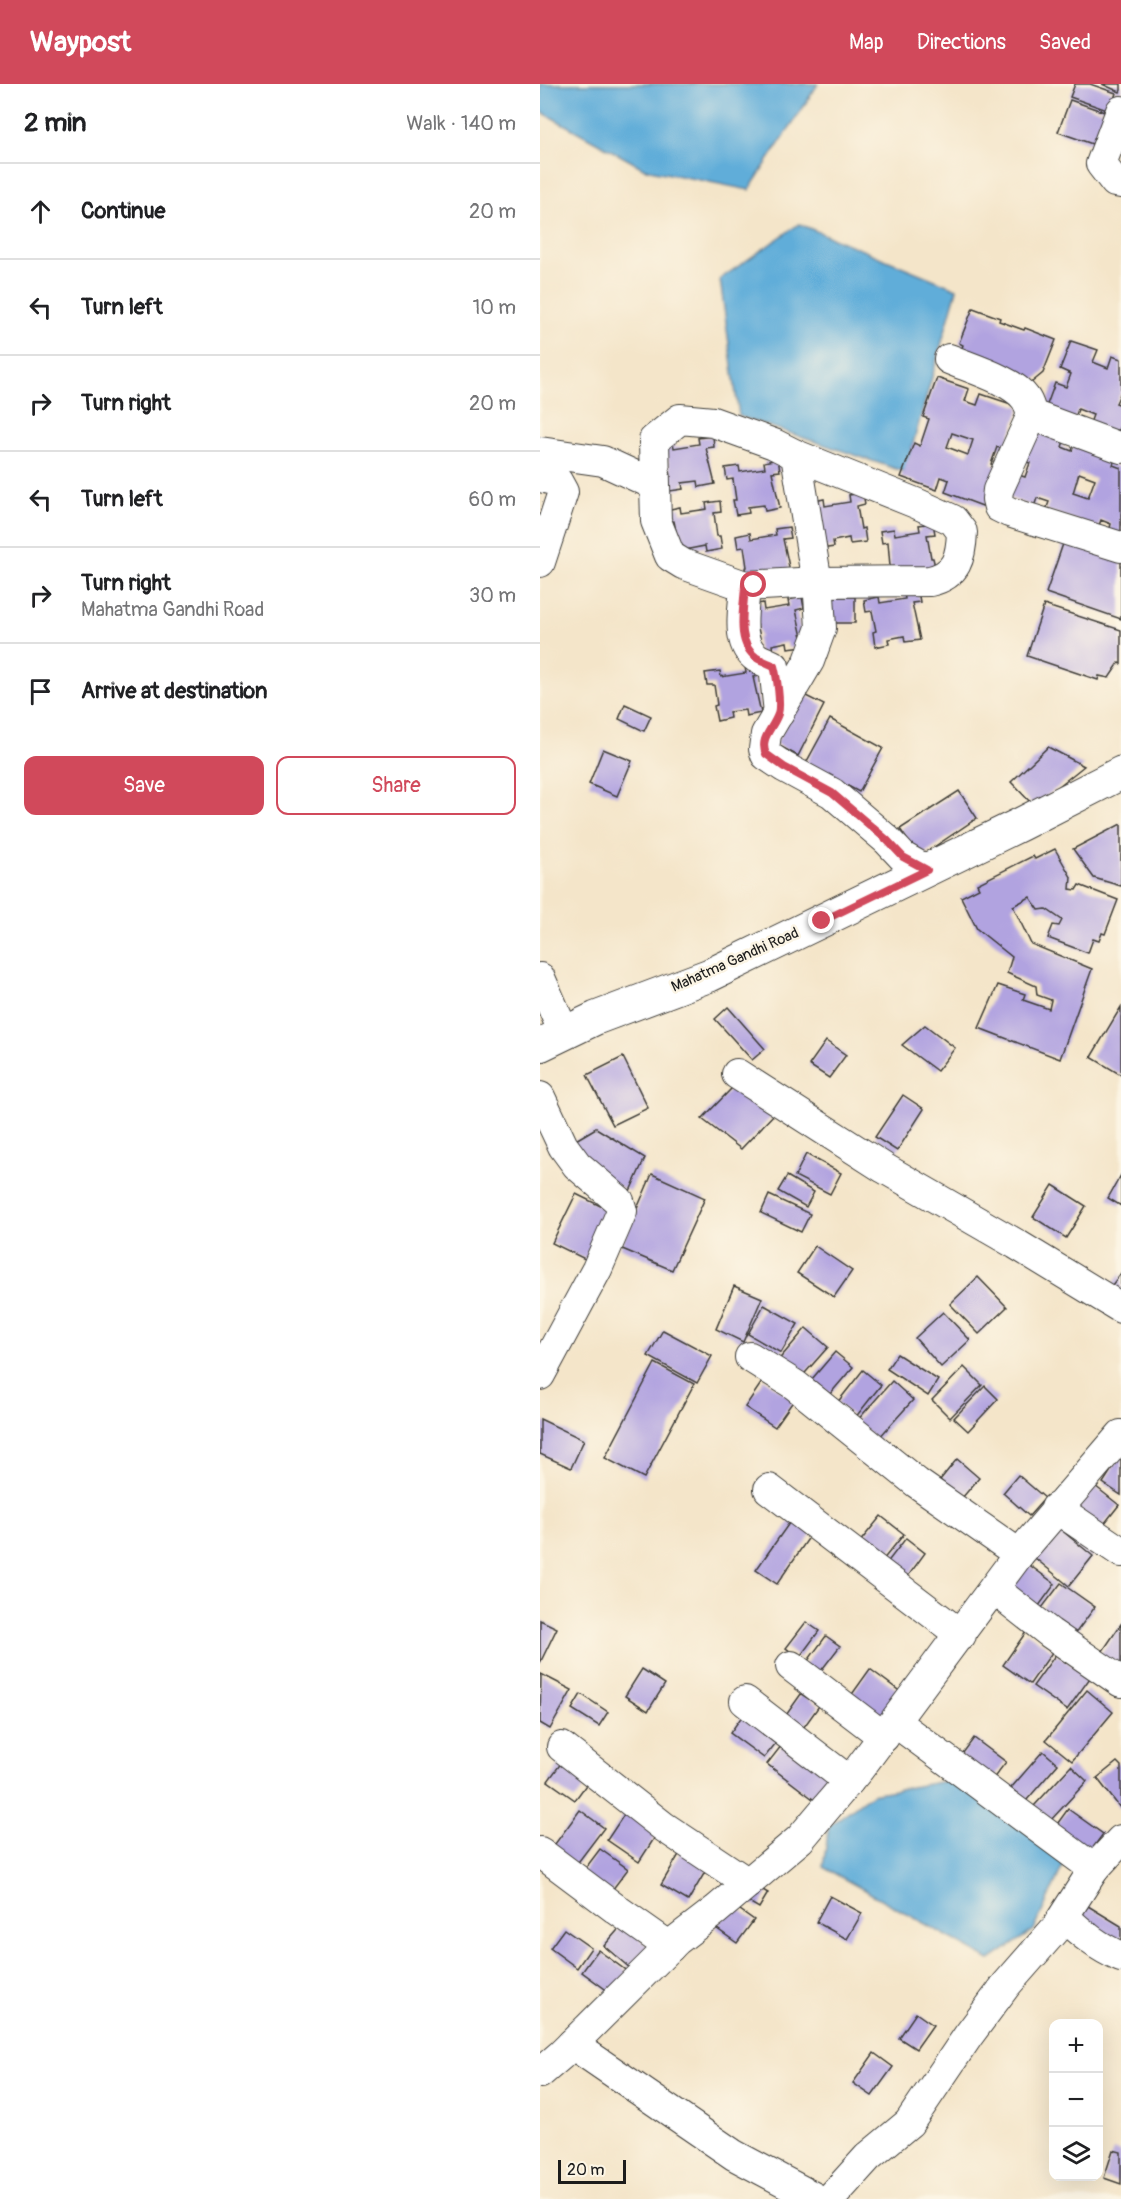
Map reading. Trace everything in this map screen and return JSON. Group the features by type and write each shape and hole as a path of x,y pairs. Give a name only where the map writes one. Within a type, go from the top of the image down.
{"main road":[{"name":"Mahatma Gandhi Road","path":"552,1039 596,1018 710,975 1121,773"}],"street":[{"path":"1121,111 1101,164 1115,182 1121,183"},
{"path":"949,359 1011,386 1027,400 1032,415 998,490 999,507 1121,547"},
{"path":"1032,415 1121,448"},
{"path":"680,420 713,422 774,444 796,455 953,520 962,532 959,556 953,568 944,578 930,581 816,582 745,586 683,564 670,556 656,521 654,440 680,420"},
{"path":"540,452 603,461 655,485"},
{"path":"796,455 821,628 809,661 764,743 766,754 784,767 832,793 887,840 903,857 927,870"},
{"path":"540,477 557,481 563,492 540,562"},
{"path":"745,586 743,638 745,646 758,658 774,666 779,713"},
{"path":"540,978 552,1039"},
{"path":"736,1074 884,1168 1037,1256 1121,1308"},
{"path":"540,1097 563,1146 577,1165 619,1201 622,1211 597,1269 540,1375"},
{"path":"750,1358 795,1385 917,1483 1019,1554"},
{"path":"540,2073 670,1947 800,1839 889,1729 1019,1554 1056,1508 1121,1435"},
{"path":"768,1489 960,1635"},
{"path":"1056,1508 1121,1552"},
{"path":"994,1589 1050,1633 1121,1682"},
{"path":"791,1666 889,1729 1094,1869"},
{"path":"745,1701 849,1781"},
{"path":"562,1747 664,1827 748,1883"},
{"path":"830,2199 868,2157 909,2123 968,2036 1064,1917 1094,1869 1121,1840"},
{"path":"540,1851 670,1947"},
{"path":"1064,1917 1102,1949 1121,1957"},
{"path":"572,2044 734,2155 817,2199"}],"water":[{"path":"540,84 818,84 749,190 645,169 540,111"},
{"path":"799,224 957,289 905,472 739,416 720,279"},
{"path":"962,1778 1064,1863 1034,1930 990,1960 823,1867 829,1826 872,1794"}],"building":[{"path":"1075,84 1090,84 1116,93 1110,111 1070,97"},
{"path":"1102,84 1121,84 1121,90 1120,92"},
{"path":"1070,100 1113,115 1101,147 1058,132"},
{"path":"973,308 1000,318 999,321 1056,340 1043,373 1031,383 959,356 963,345 959,343"},
{"path":"1071,341 1098,350 1093,362 1108,368 1112,356 1121,359 1121,392 1116,403 1121,405 1121,423 1116,436 1089,426 1093,415 1078,409 1074,421 1045,410 1055,383 1066,387 1071,374 1060,369"},
{"path":"937,378 969,389 965,401 977,405 981,394 1020,407 1005,450 997,447 991,464 999,467 985,507 945,492 949,480 941,477 937,490 901,477 914,443 920,446 929,419 923,417","holes":["952,433 973,440 968,455 947,447"]},
{"path":"1030,430 1064,441 1062,447 1072,451 1074,445 1115,458 1113,465 1121,468 1121,536 1109,532 1111,524 1101,520 1098,528 1046,510 1049,502 1037,498 1034,507 1007,497 1015,474 1025,477 1030,463 1020,460","holes":["1079,473 1095,479 1088,498 1073,493"]},
{"path":"713,436 714,447 706,448 715,484 699,487 698,481 682,483 683,489 670,491 668,476 671,476 667,455 661,456 673,442 674,448 699,444 698,438"},
{"path":"778,459 780,471 772,472 780,508 765,511 764,505 748,507 749,513 736,515 733,479 727,480 725,468 739,466 740,472 765,468 764,462"},
{"path":"863,493 865,504 857,506 866,542 850,544 849,538 833,541 834,547 821,549 810,502 824,499 825,506 850,502 849,495"},
{"path":"720,501 721,512 714,513 717,536 720,536 722,549 706,552 705,546 689,549 690,554 678,541 674,521 668,522 666,510 680,507 681,513 707,509 706,503"},
{"path":"933,523 935,534 927,535 936,571 891,578 888,542 882,543 880,531 894,529 895,535 920,531 919,525"},
{"path":"789,527 791,538 783,539 791,576 747,583 744,547 738,548 736,536 750,533 751,539 776,535 775,529"},
{"path":"1064,541 1121,561 1121,619 1046,593"},
{"path":"918,591 920,602 912,603 920,640 905,642 904,636 888,639 889,644 875,647 873,632 876,631 872,611 866,612 864,600 879,597 880,603 905,599 904,593"},
{"path":"802,597 804,608 796,610 804,646 788,648 787,642 772,645 773,651 759,653 757,638 760,638 756,617 748,606 763,603 764,610 789,606 788,600"},
{"path":"828,597 855,597 855,623 828,623"},
{"path":"1044,605 1121,630 1121,664 1119,663 1109,678 1099,676 1098,680 1027,656"},
{"path":"745,667 761,676 753,677 761,713 746,716 745,710 729,712 730,718 717,721 714,685 707,685 705,673 720,671 721,677 746,673"},
{"path":"802,694 824,705 798,756 776,744"},
{"path":"625,704 651,716 644,731 619,719"},
{"path":"830,719 883,748 859,792 806,763"},
{"path":"1048,747 1084,766 1034,806 1011,782"},
{"path":"603,749 632,761 617,796 589,784"},
{"path":"959,791 977,818 919,857 900,829"},
{"path":"1121,824 1121,886 1094,878 1073,849"},
{"path":"1055,849 1071,877 1070,889 1076,890 1079,885 1118,900 1105,934 1102,933 1099,941 1093,939 1088,953 1048,938 1053,925 1059,926 1062,920 1046,909 1039,910 1030,897 1013,906 1031,944 1092,969 1060,1059 979,1028 998,985 1025,994 1023,1000 1049,1009 1051,1000 1037,995 1036,986 1007,973 1012,957 977,929 961,897 979,888 977,884 1033,856 1035,859"},
{"path":"728,1007 765,1049 752,1060 715,1019"},
{"path":"1121,1007 1121,1075 1091,1057"},
{"path":"925,1025 955,1048 937,1071 902,1045"},
{"path":"826,1041 846,1055 829,1078 809,1065"},
{"path":"623,1057 648,1108 613,1125 587,1075"},
{"path":"733,1087 776,1112 741,1149 702,1119"},
{"path":"903,1095 924,1109 897,1151 875,1137"},
{"path":"596,1128 645,1158 630,1191 607,1181 569,1144"},
{"path":"806,1154 841,1173 830,1194 795,1176"},
{"path":"652,1174 705,1198 672,1270 620,1248"},
{"path":"1121,1175 1121,1206 1108,1198"},
{"path":"787,1176 814,1192 806,1207 778,1191"},
{"path":"1053,1185 1086,1206 1066,1238 1033,1217"},
{"path":"576,1194 619,1215 595,1264 552,1243"},
{"path":"769,1195 810,1214 801,1232 761,1213"},
{"path":"815,1246 852,1271 834,1297 797,1273"},
{"path":"1121,1273 1121,1298 1109,1289"},
{"path":"978,1277 1007,1307 979,1334 950,1304"},
{"path":"734,1286 762,1298 743,1342 716,1329"},
{"path":"764,1305 798,1324 781,1353 748,1334"},
{"path":"943,1312 970,1340 941,1367 915,1338"},
{"path":"806,1328 828,1347 798,1381 776,1363"},
{"path":"663,1330 712,1356 697,1383 648,1356"},
{"path":"835,1352 853,1367 830,1394 812,1379"},
{"path":"897,1354 938,1380 928,1396 887,1369"},
{"path":"655,1363 694,1384 644,1478 605,1458"},
{"path":"964,1367 982,1385 950,1418 932,1400"},
{"path":"863,1370 881,1385 855,1418 837,1403"},
{"path":"764,1379 794,1400 775,1427 745,1407"},
{"path":"892,1381 913,1400 877,1440 856,1422"},
{"path":"985,1386 998,1399 968,1431 954,1418"},
{"path":"540,1419 584,1440 571,1468 540,1454"},
{"path":"1121,1455 1121,1495 1103,1483"},
{"path":"957,1459 979,1478 962,1498 940,1480"},
{"path":"1018,1475 1045,1498 1029,1516 1003,1493"},
{"path":"1095,1486 1119,1505 1097,1533 1073,1514"},
{"path":"881,1516 904,1534 882,1561 859,1543"},
{"path":"792,1519 812,1533 777,1584 756,1570"},
{"path":"1054,1524 1093,1556 1069,1586 1030,1554"},
{"path":"906,1538 925,1553 906,1579 886,1564"},
{"path":"1028,1564 1055,1584 1033,1614 1006,1595"},
{"path":"1061,1583 1095,1607 1069,1642 1035,1617"},
{"path":"540,1620 557,1628 540,1663"},
{"path":"806,1622 819,1631 799,1658 786,1648"},
{"path":"1121,1624 1121,1674 1098,1658"},
{"path":"1026,1632 1053,1651 1030,1684 1003,1665"},
{"path":"826,1636 840,1646 817,1676 804,1666"},
{"path":"1056,1654 1090,1678 1067,1710 1033,1686"},
{"path":"642,1669 665,1684 648,1711 625,1696"},
{"path":"870,1669 902,1693 882,1720 850,1697"},
{"path":"541,1674 572,1690 550,1729 540,1723"},
{"path":"1087,1690 1113,1712 1072,1761 1046,1740"},
{"path":"581,1694 608,1712 599,1726 572,1709"},
{"path":"801,1694 819,1706 796,1738 779,1725"},
{"path":"745,1712 780,1738 764,1758 730,1733"},
{"path":"974,1738 1006,1762 989,1784 957,1761"},
{"path":"785,1741 834,1779 817,1802 767,1764"},
{"path":"1043,1751 1058,1764 1026,1801 1011,1788"},
{"path":"567,1755 594,1774 575,1800 548,1781"},
{"path":"1117,1762 1121,1766 1121,1809 1097,1778"},
{"path":"1071,1766 1087,1781 1050,1821 1034,1806"},
{"path":"1068,1809 1103,1834 1087,1856 1052,1831"},
{"path":"580,1810 604,1828 576,1865 552,1848"},
{"path":"625,1813 657,1834 639,1862 607,1840"},
{"path":"600,1849 628,1869 606,1898 578,1878"},
{"path":"681,1851 708,1867 688,1901 661,1885"},
{"path":"751,1883 768,1893 759,1908 742,1898"},
{"path":"830,1896 862,1913 847,1939 816,1922"},
{"path":"733,1905 754,1920 737,1943 716,1928"},
{"path":"1088,1906 1121,1926 1121,1948 1078,1922"},
{"path":"623,1924 649,1947 631,1969 604,1946"},
{"path":"564,1929 591,1948 577,1968 550,1948"},
{"path":"598,1950 628,1972 612,1994 582,1972"},
{"path":"916,2013 933,2025 916,2049 899,2038"},
{"path":"874,2053 893,2067 872,2096 853,2083"},
{"path":"1113,2150 1121,2152 1121,2184 1104,2178"}],"route":[{"path":"754,585 745,586 743,638 745,646 758,658 774,666 777,676 779,713 766,734 764,743 766,754 784,767 832,793 887,840 903,857 927,870 822,921"}]}
